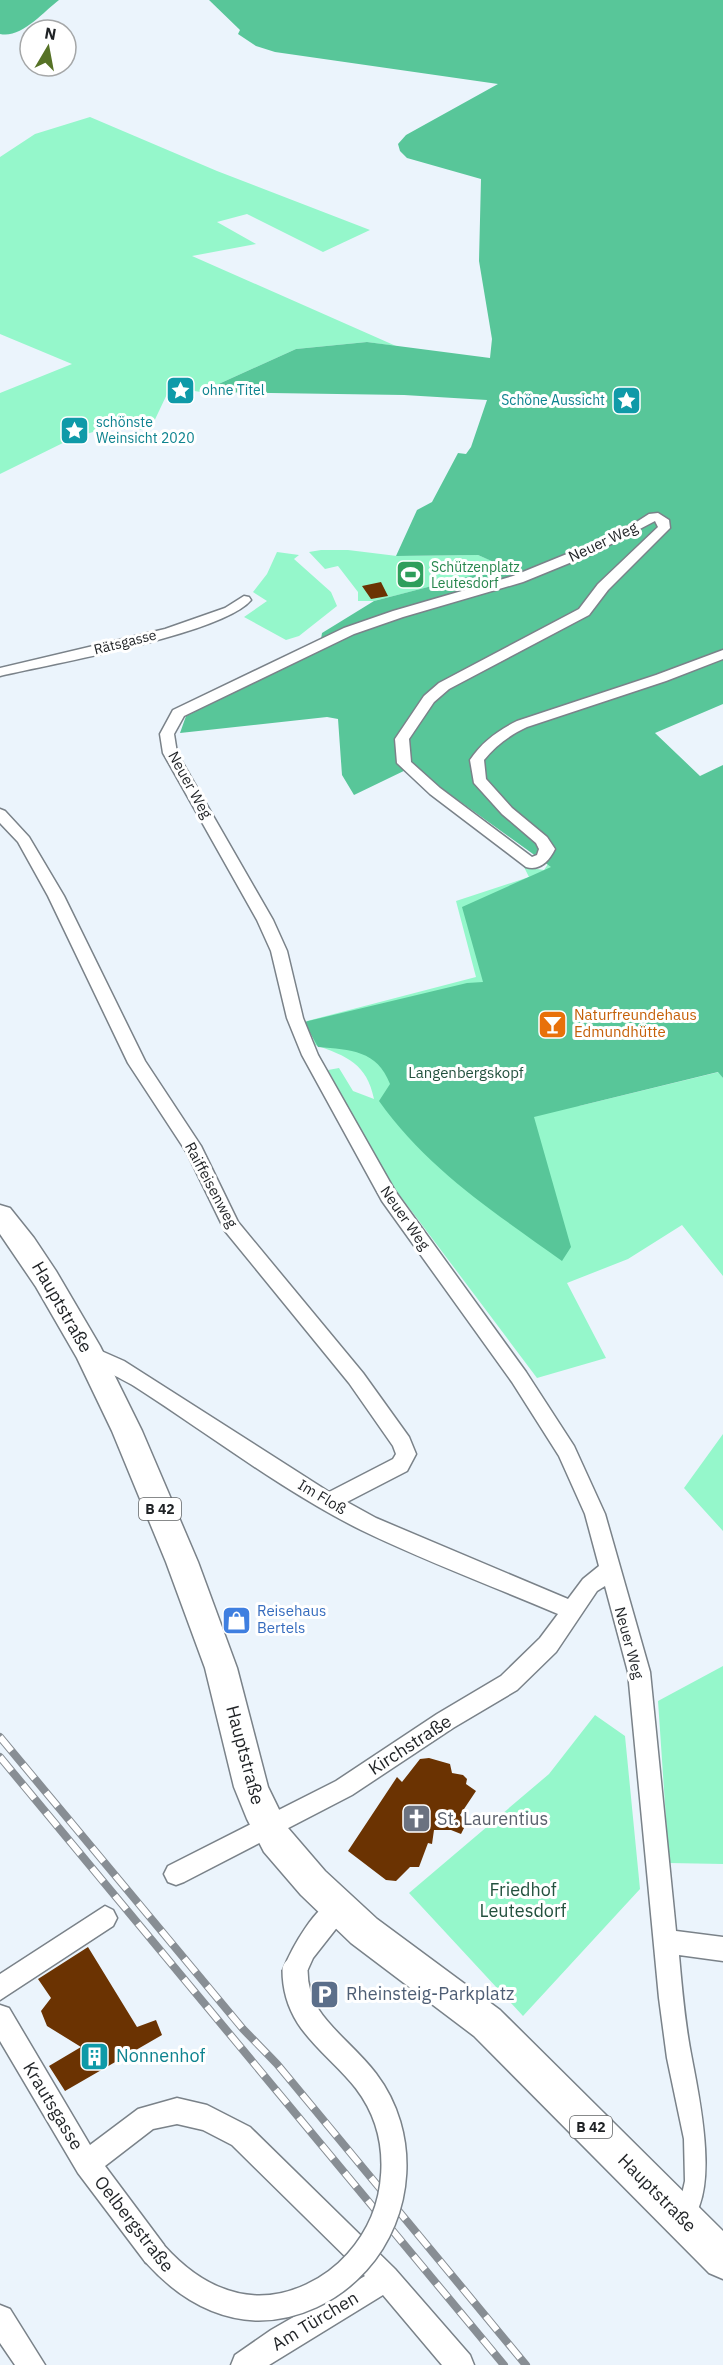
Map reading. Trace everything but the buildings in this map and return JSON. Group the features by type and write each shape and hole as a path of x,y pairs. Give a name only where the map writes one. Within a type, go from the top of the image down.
{"main road":[{"name":"Hauptstraße","path":"0,1215 36,1262 90,1354 144,1470 227,1687 251,1787 268,1827 294,1863 338,1908 390,1952 487,2023 723,2259"}],"street":[{"name":"Neuer Weg","path":"681,2216 693,2201 698,2181 697,2139 679,2058 665,1941 639,1672 609,1571 595,1514 567,1452 519,1377 388,1197 310,1055 295,1018 279,951 265,920 170,753 167,734 178,713 349,631 518,579 589,550 640,526 653,517 658,517 664,523 664,528 603,586 584,612 444,687 417,714 402,739 404,763 435,791 531,864 543,858 547,849 542,840 507,811 479,780 477,760 484,749 500,734 522,724 661,678 723,654"},
{"name":"Rätsgasse","path":"0,672 219,617 243,603 244,600"},
{"name":"Raiffeisenweg","path":"0,814 24,840 56,896 137,1063 195,1151 231,1226 356,1378 402,1443 406,1454 400,1465 328,1502"},
{"name":"Im Floß","path":"90,1354 117,1366 140,1380 328,1502 412,1544 572,1610"},
{"name":"Kirchstraße","path":"176,1874 344,1788 445,1721 509,1683 548,1645 590,1585 609,1571"},
{"name":"Oelbergstraße","path":"338,1908 304,1950 295,1970 294,1989 303,2012 366,2082 386,2118 392,2139 394,2172 389,2205 381,2226 356,2265 338,2280 297,2302 274,2307 252,2308 229,2305 207,2298 187,2286 155,2254 87,2164 147,2118 177,2111 207,2118 241,2136 386,2277 460,2365"},
{"path":"0,1988 105,1918"},
{"path":"665,1941 723,1949"},
{"name":"Krautsgasse","path":"0,2018 87,2164"},
{"name":"Am Türchen","path":"245,2365 281,2340 386,2277"},
{"path":"0,2319 31,2365"}],"green space":[{"path":"0,0 59,0 38,18 18,18 18,31 0,34"},
{"name":"Langenbergskopf","path":"209,0 723,0 723,704 655,733 700,776 723,765 723,1078 718,1072 534,1117 571,1247 562,1261 463,1188 398,1126 379,1101 390,1084 378,1064 352,1051 318,1047 304,1022 467,983 483,982 462,907 551,867 412,767 354,795 342,775 338,719 327,717 180,733 186,716 319,651 322,633 374,601 505,567 478,555 396,556 417,510 432,502 458,453 466,454 471,447 487,400 404,395 201,392 296,349 367,342 490,358 492,339 479,261 481,179 407,158 400,151 398,144 406,135 498,84 275,52 256,46 238,34 240,30"},
{"path":"90,117 217,171 370,230 323,252 247,214 217,222 256,244 192,256 396,346 367,342 296,349 201,392 181,389 168,392 150,430 103,429 73,438 0,474 0,393 72,364 0,334 0,157 35,134"},
{"name":"Schützenplatz Leutesdorf","path":"348,550 397,556 478,555 506,567 374,601 358,601 358,592 338,566 325,569 309,552"},
{"path":"277,552 299,555 294,559 331,592 337,606 299,636 286,640 244,617 267,601 253,592 267,574"},
{"name":"Langenbergskopf","path":"640,814 579,1106 719,1072 723,1078 723,1276 682,1225 628,1259 567,1283 606,1358 537,1378 386,1177 328,1070 339,1068 353,1091 374,1099 371,1087 361,1069 337,1053 315,1045 307,1021 476,977 456,901 529,877 524,867 544,870 552,858"},
{"path":"723,1434 723,1531 684,1488"},
{"path":"723,1666 723,1864 669,1863 658,1701"},
{"name":"Friedhof Leutesdorf","path":"595,1715 625,1736 640,1889 523,2016 409,1893 549,1774"}],"railway":[{"path":"0,1737 243,2029 277,2064 526,2365"},
{"path":"0,1757 504,2365"}],"place":[{"name":"ohne Titel","path":"181,390"},
{"name":"Schöne Aussicht","path":"626,400"},
{"name":"schönste Weinsicht 2020","path":"75,430"},
{"name":"Schützenplatz Leutesdorf","path":"410,575"},
{"name":"Naturfreundehaus Edmundhütte","path":"553,1024"},
{"name":"Reisehaus Bertels","path":"236,1620"},
{"name":"St. Laurentius","path":"416,1819"},
{"name":"Rheinsteig-Parkplatz","path":"325,1994"},
{"name":"Nonnenhof","path":"95,2056"}]}
